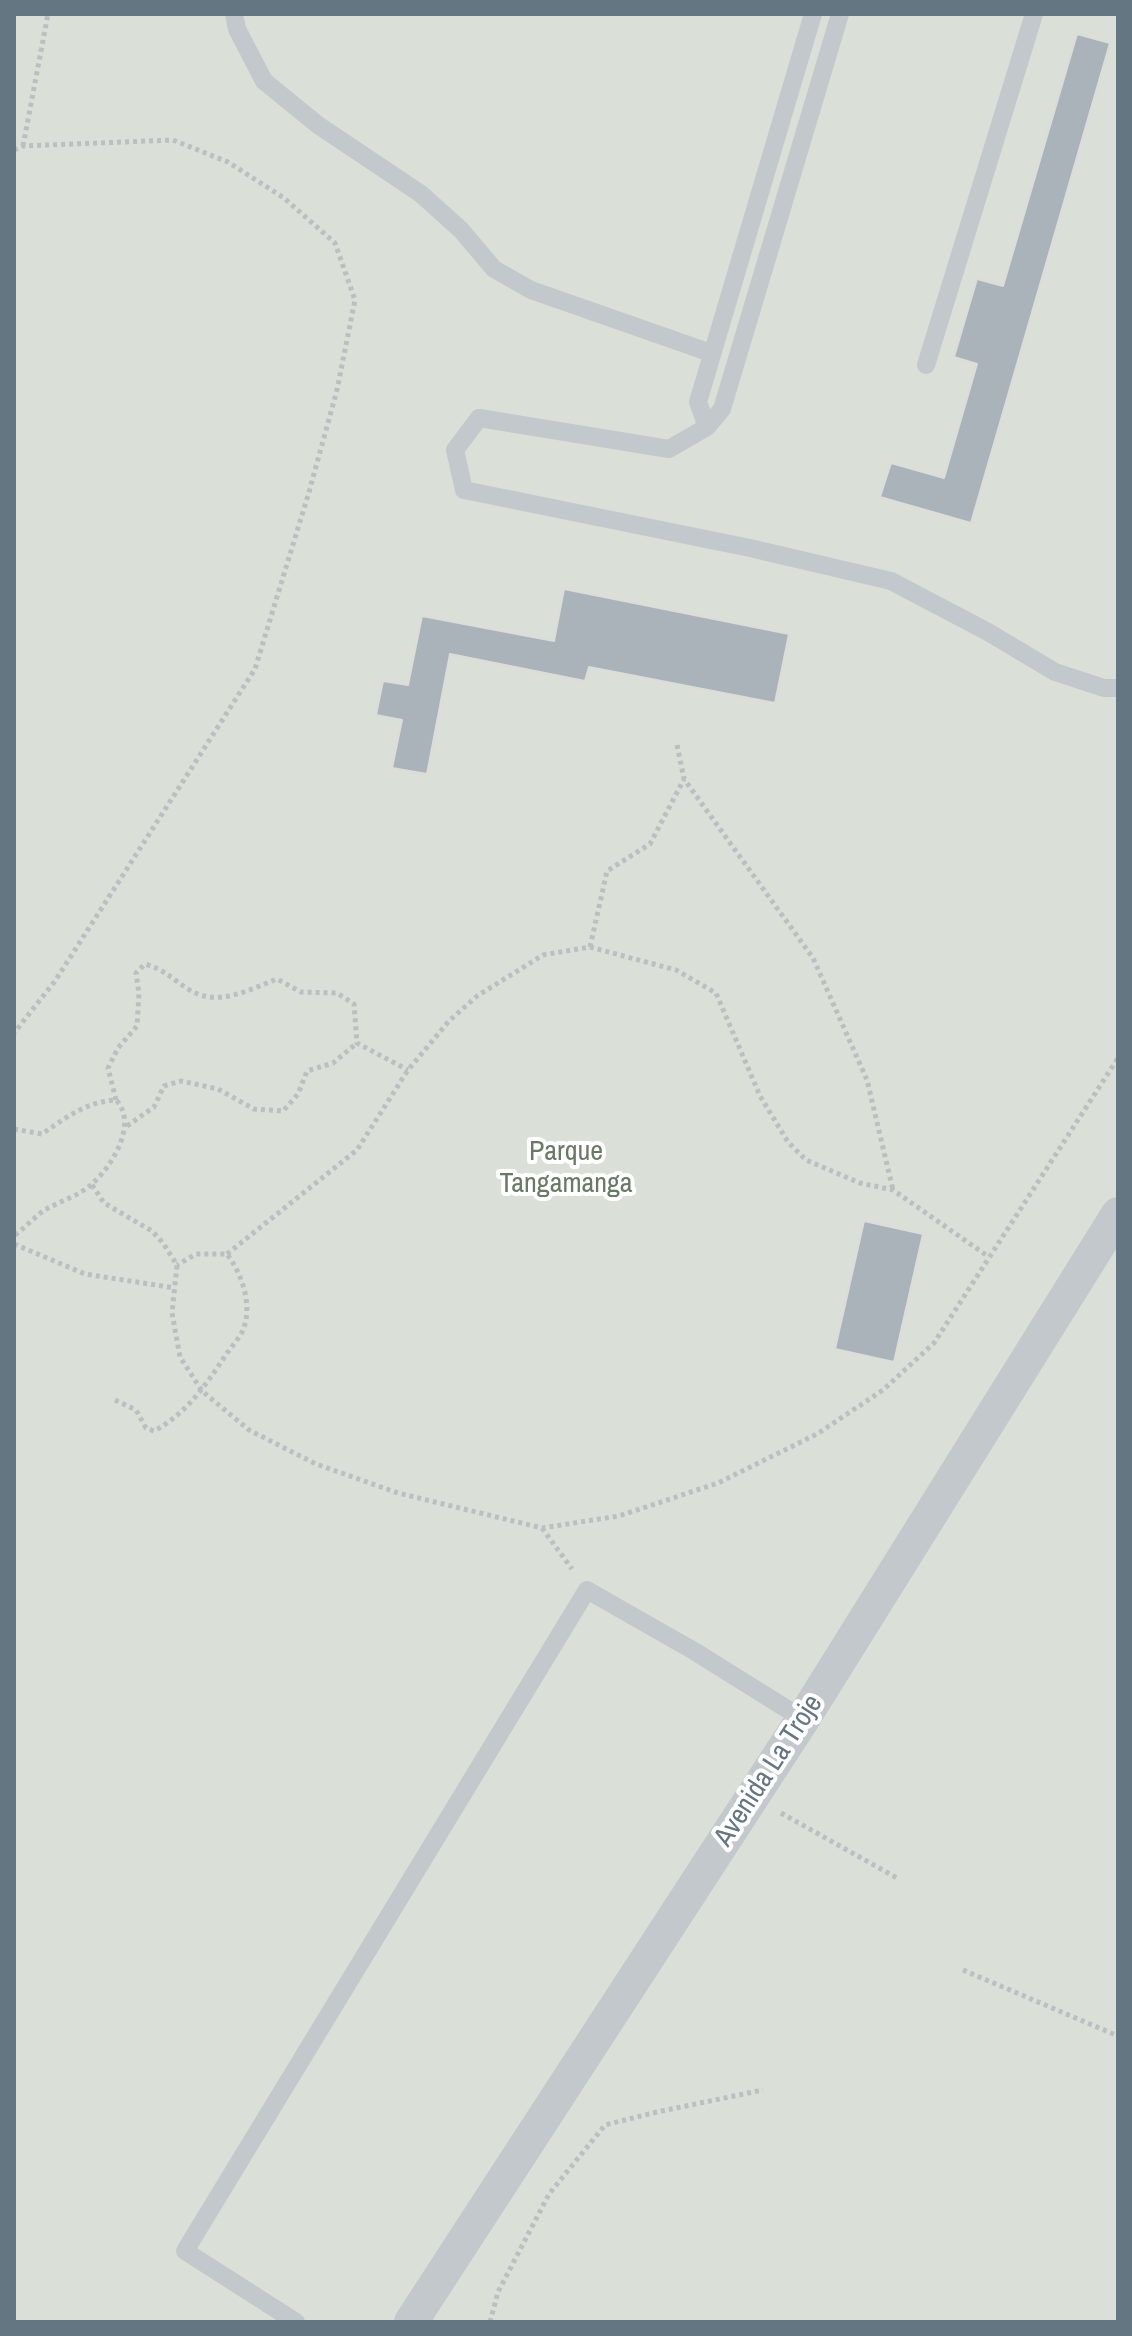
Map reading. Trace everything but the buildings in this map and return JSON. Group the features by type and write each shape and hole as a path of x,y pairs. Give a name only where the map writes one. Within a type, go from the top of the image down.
{"street":[{"name":"Avenida La Troje","path":"411,2322 803,1719 1118,1214"}],"lane":[{"path":"234,14 237,29 264,81 318,125 421,194 461,230 494,269 531,290 711,353"},
{"path":"707,427 698,402 813,14"},
{"path":"840,14 722,409 707,427 669,449 479,418 455,450 464,490 735,545 891,581 1055,672 1104,688 1118,688"},
{"path":"926,365 1034,14"},
{"path":"296,2322 185,2251 587,1590 694,1651 803,1719"}],"path":[{"path":"23,146 48,14"},
{"path":"14,150 23,146 173,140 228,162 284,198 335,243 355,300 337,390 255,669 55,981 14,1033"},
{"path":"677,745 684,779 813,958 867,1080 893,1190"},
{"path":"590,947 607,871 650,844 684,779"},
{"path":"177,1265 196,1254 227,1254 357,1150 408,1070 449,1021 477,996 543,955 590,947 676,970 716,993 760,1096 788,1142 806,1160 860,1183 893,1190 989,1257"},
{"path":"127,1126 108,1068 118,1048 137,1026 139,994 136,973 145,964 165,970 190,990 218,999 277,979 301,992 337,993 354,1004 357,1043"},
{"path":"357,1043 408,1070"},
{"path":"14,1236 43,1212 92,1185 110,1162 127,1126 154,1107 164,1086 181,1081 218,1089 254,1109 283,1111 298,1094 307,1071 333,1063 357,1043"},
{"path":"92,1185 104,1203 152,1231 163,1243 177,1265 172,1313 180,1357 202,1391 249,1430 316,1464 398,1493 542,1528 619,1516 718,1483 817,1434 883,1390 934,1343 1118,1058"},
{"path":"14,1129 42,1134 76,1111 106,1100 116,1100"},
{"path":"14,1244 85,1274 175,1288"},
{"path":"115,1400 136,1410 146,1428 154,1431 171,1422 202,1391 243,1329 246,1294 236,1267 227,1254"},
{"path":"542,1528 587,1590"},
{"path":"752,1797 897,1878"},
{"path":"963,1970 1118,2036"},
{"path":"490,2322 498,2292 549,2194 605,2125 763,2090"}],"green space":[{"name":"Parque Tangamanga","path":"14,14 1118,14 1118,2322 14,2322"}]}
